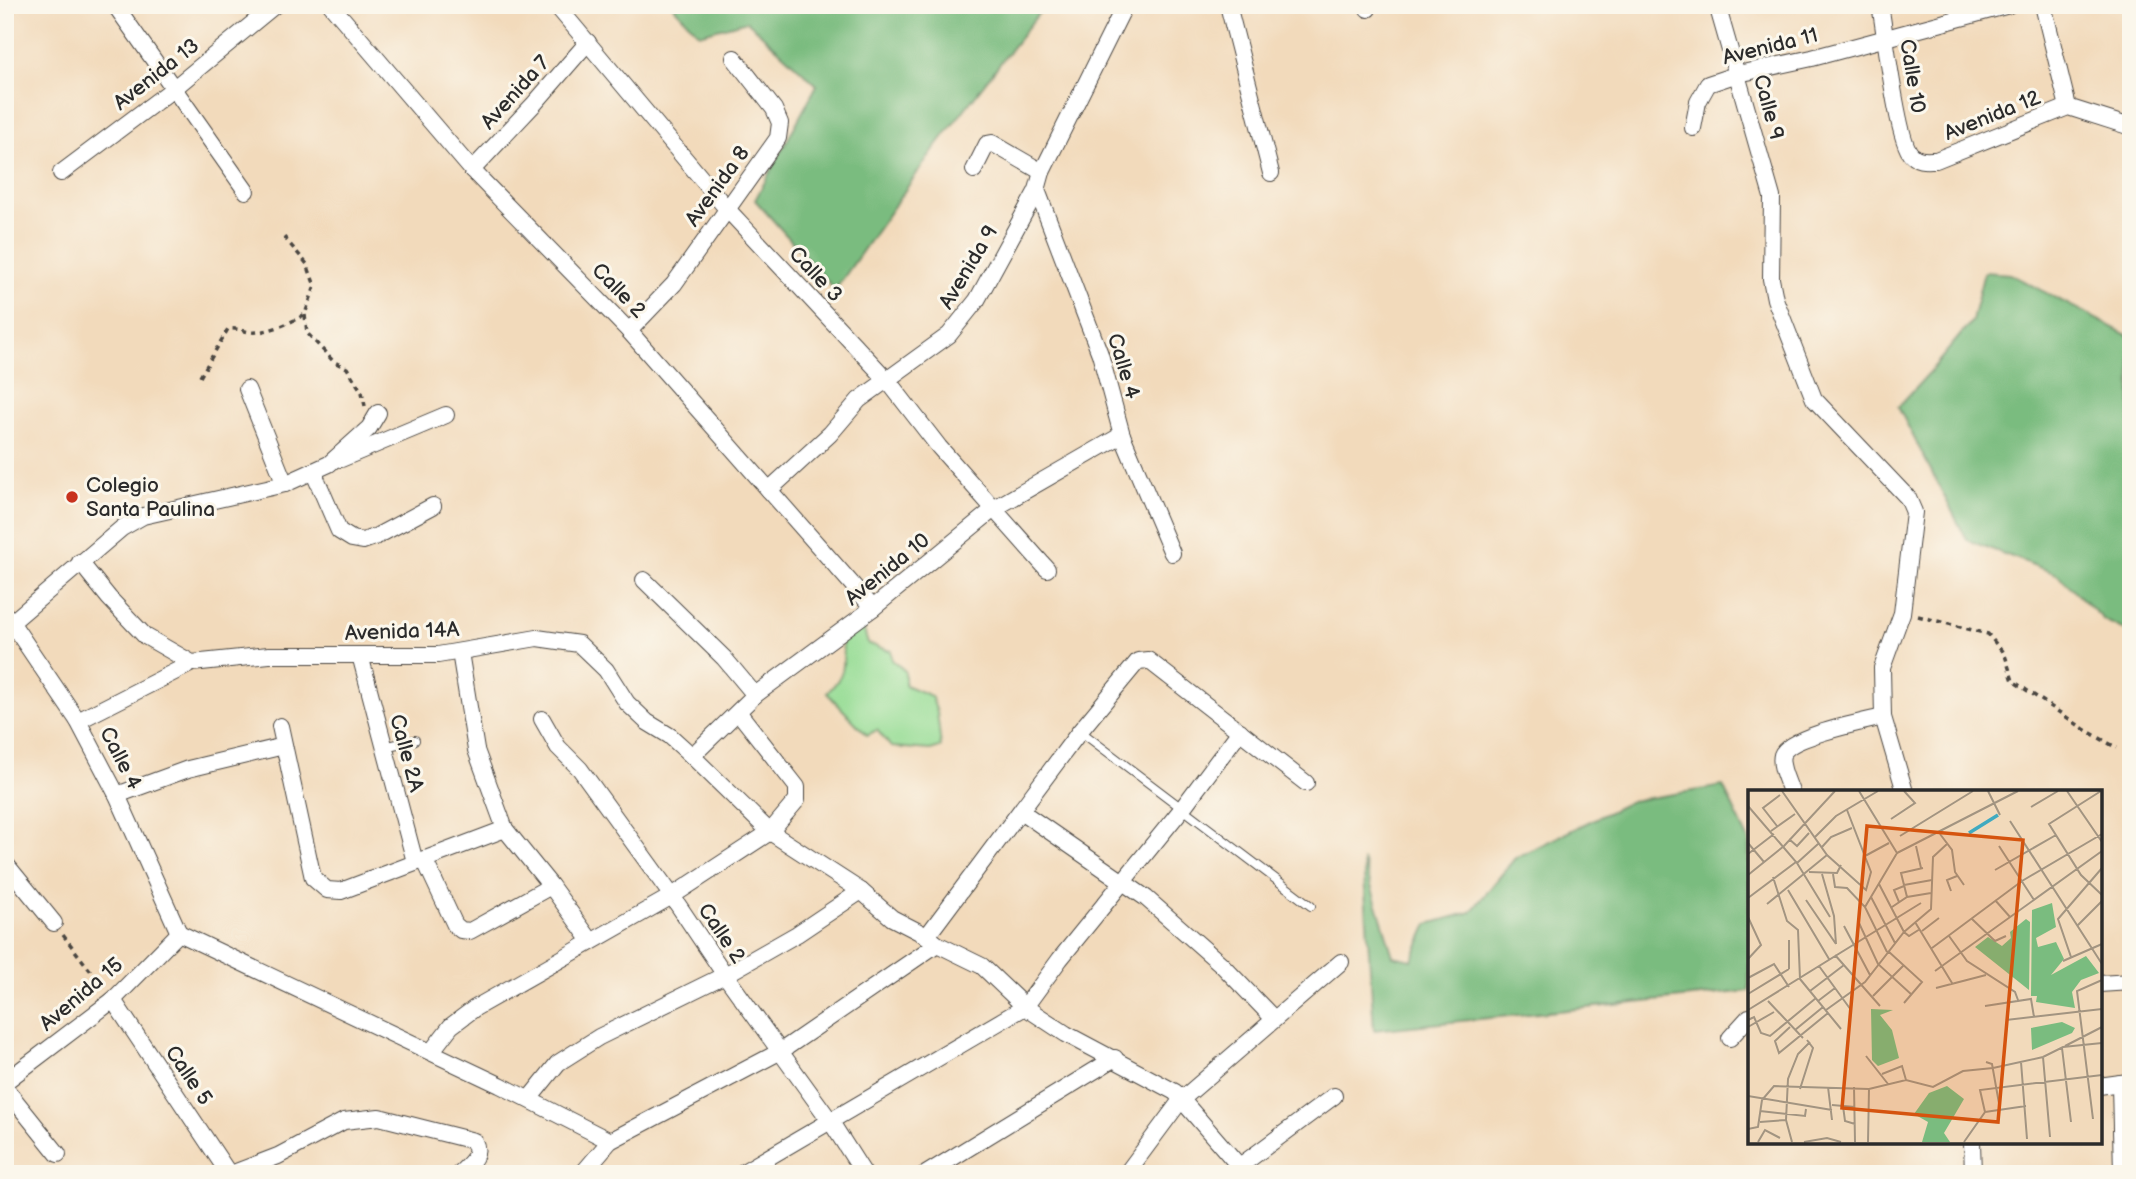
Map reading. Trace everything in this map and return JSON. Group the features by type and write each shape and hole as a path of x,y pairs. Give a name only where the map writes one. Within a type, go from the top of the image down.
{"street":[{"path":"115,5 246,191"},
{"name":"Avenida 13","path":"61,173 173,89 275,5"},
{"name":"Calle 2","path":"331,5 472,170 629,331 873,608"},
{"name":"Calle 3","path":"556,5 727,209 888,381 939,447 1047,569"},
{"name":"Avenida 9","path":"769,490 830,433 859,400 949,335 977,300 1037,190 1042,172 1125,5"},
{"path":"1228,5 1271,173"},
{"name":"Calle 9","path":"1717,5 1772,197 1772,279 1775,299 1814,399 1908,498 1914,512 1902,613 1881,668 1884,717 1904,790"},
{"name":"Calle 10","path":"1880,5 1899,123 1909,153"},
{"name":"Avenida 11","path":"1693,128 1698,102 1708,84 2009,5"},
{"path":"2043,5 2068,107"},
{"name":"Avenida 7","path":"472,170 588,42"},
{"name":"Avenida 8","path":"629,331 674,284 778,138 780,122 774,109 734,58"},
{"name":"Avenida 12","path":"1909,153 1919,160 1936,160 2068,107 2131,127"},
{"path":"974,170 984,147 992,144 1042,172"},
{"name":"Calle 4","path":"1037,190 1100,354 1122,435 1171,553"},
{"path":"247,389 285,484"},
{"path":"329,464 369,428 378,414"},
{"path":"9,618 122,528 143,516 285,484 446,415"},
{"name":"Avenida 10","path":"692,756 755,695 873,608 995,508 1122,435"},
{"path":"313,471 340,531 352,539 363,541 377,536 433,506"},
{"path":"80,562 145,636 192,663"},
{"path":"643,580 724,658 755,695"},
{"name":"Calle 4","path":"9,618 78,721 117,794 179,933"},
{"name":"Avenida 14A","path":"192,663 269,655 438,655 537,638 579,644 606,670 627,703 646,722 670,736 770,832 861,891 891,918 982,966 1025,1007 1066,1034 1175,1092 1243,1170"},
{"path":"460,652 476,750 505,828 591,941"},
{"name":"Calle 2A","path":"360,655 383,747 419,861 455,925 461,930 470,931 551,886"},
{"path":"582,1174 610,1141 782,1051 932,940 1080,731 1138,661 1148,660 1306,783"},
{"path":"78,721 192,663"},
{"path":"431,1052 451,1026 475,1008 672,897 770,832 797,800 797,787 739,713"},
{"path":"1790,790 1782,767 1782,756 1789,746 1825,732 1884,717"},
{"name":"Calle 2","path":"542,719 558,747 580,769 782,1051 864,1174"},
{"path":"281,726 313,878 327,890 341,891 505,828"},
{"path":"740,1174 1025,1007 1060,959 1181,810 1240,730"},
{"path":"117,794 188,769 284,746"},
{"path":"1022,812 1146,898 1221,964 1273,1019"},
{"path":"5,863 54,923"},
{"path":"529,1099 558,1063 568,1056 599,1037 725,975 797,934 861,891"},
{"path":"179,933 529,1099 610,1141"},
{"name":"Avenida 15","path":"5,1082 113,1000 179,933"},
{"path":"1126,1174 1181,1100 1340,962"},
{"path":"2101,984 2131,982"},
{"name":"Calle 5","path":"113,1000 230,1174"},
{"path":"1730,1038 1748,1018"},
{"path":"926,1174 1115,1058"},
{"path":"2101,1086 2126,1083 2122,1173 2131,1171"},
{"path":"5,1088 58,1154"},
{"path":"1243,1170 1334,1096"},
{"path":"230,1174 278,1156 344,1121 379,1117 474,1141 478,1147 476,1157 459,1174"},
{"path":"1972,1144 1973,1174"}],"lane":[{"path":"1080,731 1311,906"},
{"path":"383,747 415,740"}],"path":[{"path":"283,236 307,264 315,286 305,314 307,333 334,362 347,368 362,392 369,428"},
{"path":"201,377 228,329 239,328 253,333 272,330 305,314"},
{"path":"1902,613 1988,634 2005,655 2013,681 2117,748"},
{"path":"54,923 113,1000"}],"green space":[{"path":"672,5 1045,5 934,149 835,290 755,200 817,85 747,21 699,34"},
{"path":"1984,272 2010,274 2131,337 2130,633 2104,620 2057,574 1967,540 1898,407 1972,321"},
{"path":"863,627 868,644 891,651 892,660 905,671 905,685 931,696 937,712 941,747 930,750 891,747 877,730 867,735 827,693 842,670 842,642"},
{"path":"1723,786 1748,839 1748,991 1374,1030 1363,860 1393,956 1412,960 1428,924 1471,912 1515,858 1631,801"}],"place":[{"name":"Colegio Santa Paulina","path":"72,497"}]}
